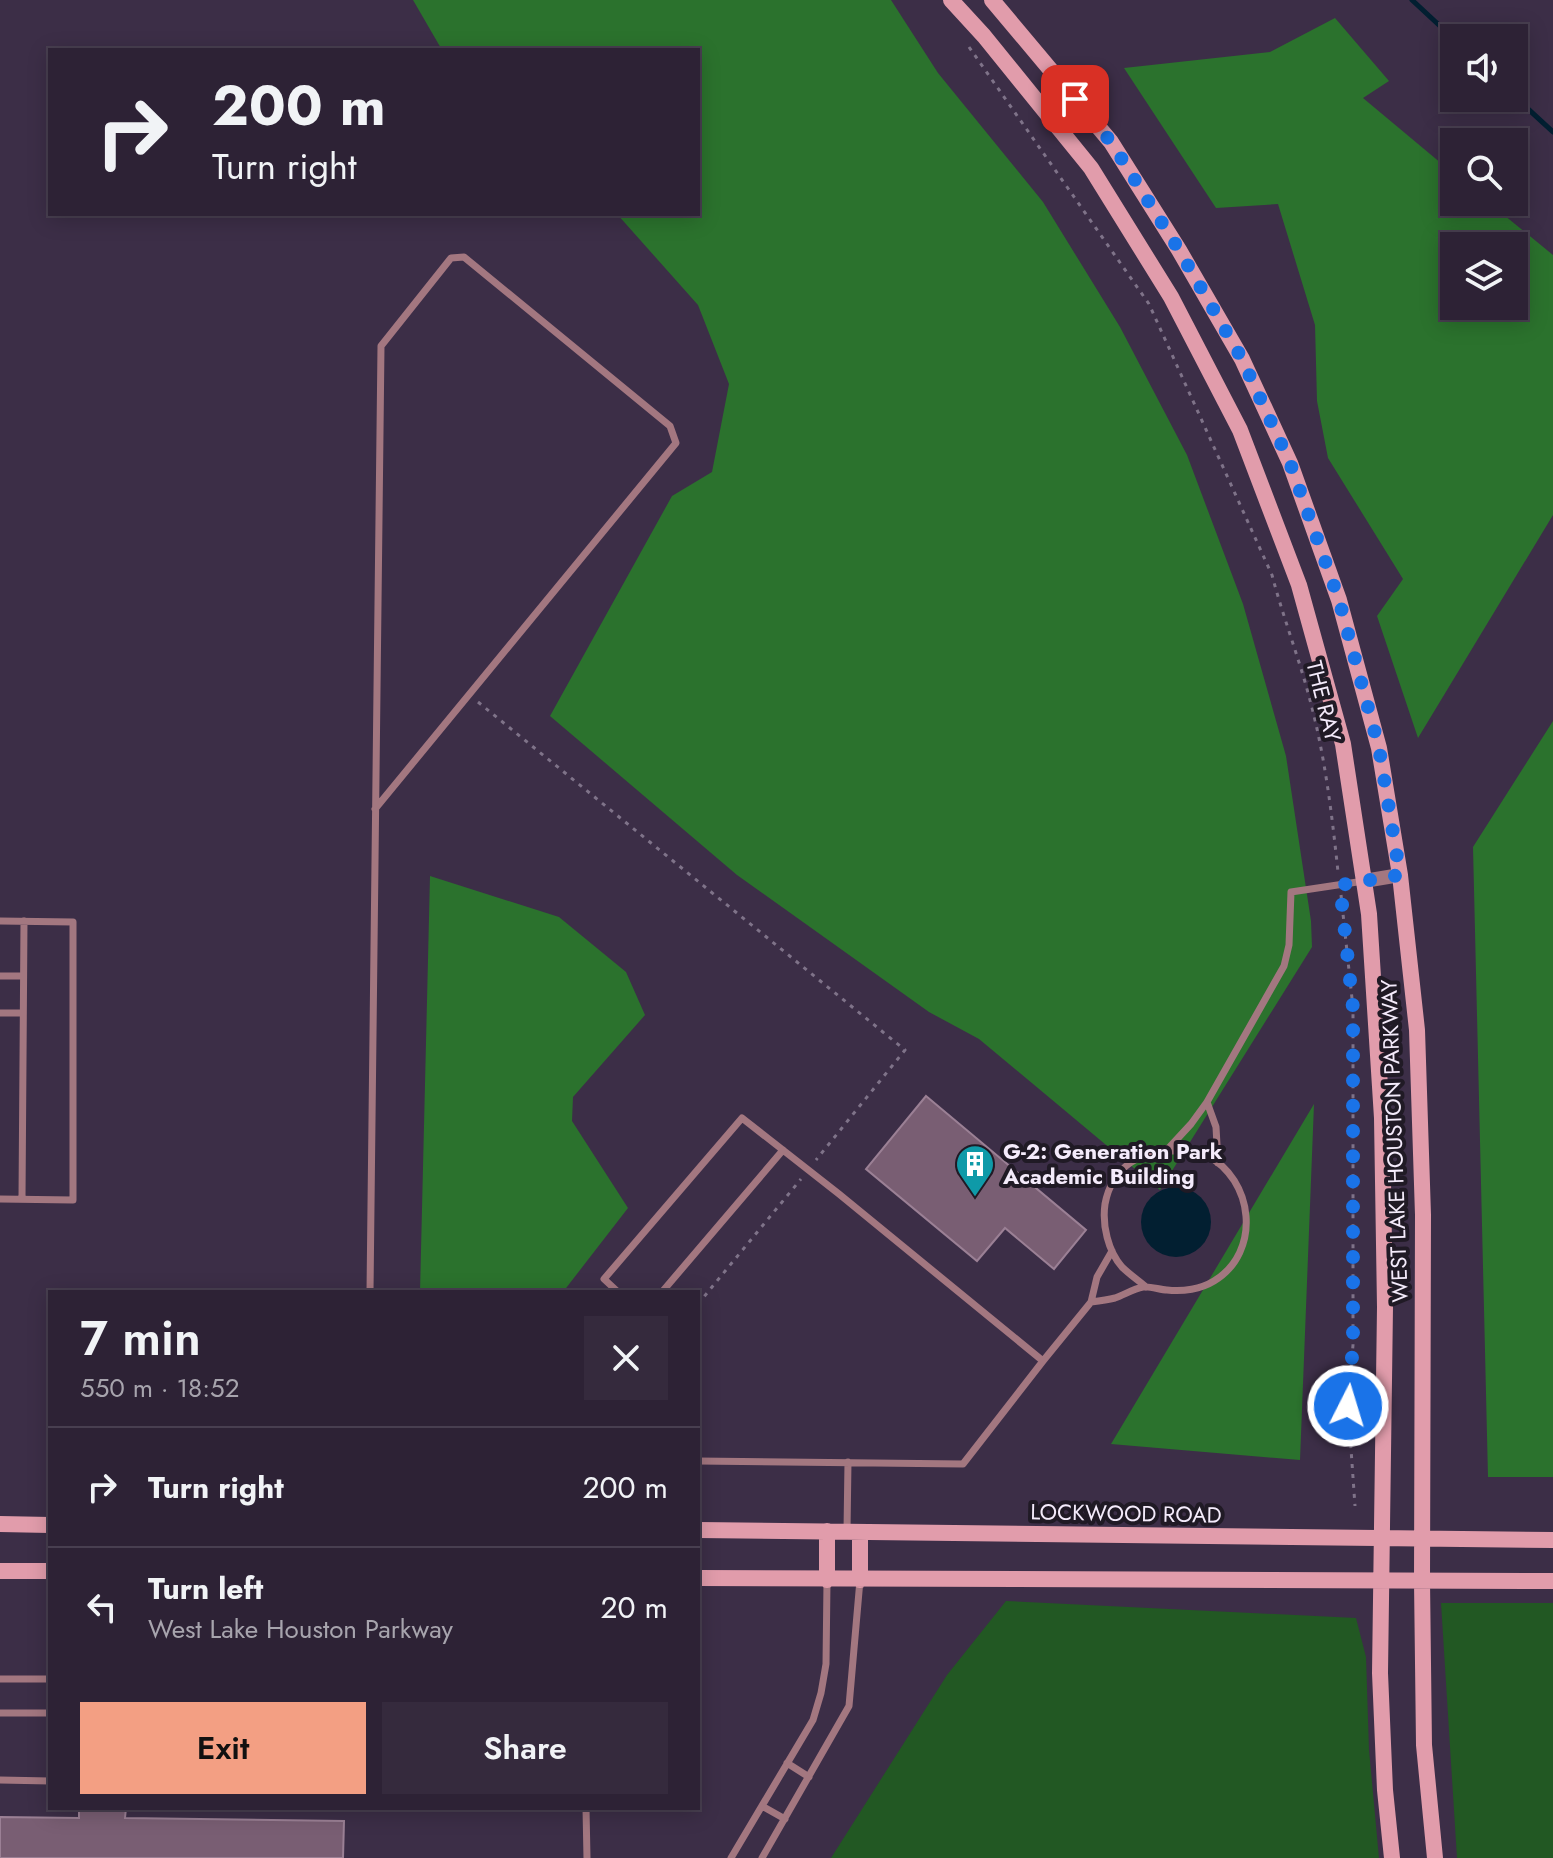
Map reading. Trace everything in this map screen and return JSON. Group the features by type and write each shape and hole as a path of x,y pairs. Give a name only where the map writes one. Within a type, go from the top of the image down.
{"main road":[{"name":"WEST LAKE HOUSTON PARKWAY","path":"951,0 1091,168 1171,297 1240,430 1299,585 1343,744 1369,914 1382,1118 1385,1307 1380,1673 1382,1748 1392,1858"},
{"name":"WEST LAKE HOUSTON PARKWAY","path":"992,0 1111,142 1242,359 1290,463 1339,600 1379,748 1400,875 1417,1030 1423,1215 1424,1745 1435,1858"},
{"path":"0,1524 48,1525"},
{"name":"LOCKWOOD ROAD","path":"700,1530 1553,1540"},
{"path":"827,1531 827,1580"},
{"path":"854,1531 860,1580"},
{"path":"0,1571 48,1571"},
{"path":"700,1578 1553,1581"}],"street":[{"path":"1364,881 1400,875"}],"lane":[{"path":"370,1290 375,809 381,346 451,258 464,257 670,426 676,443 375,809"},
{"path":"1166,1151 1207,1102 1284,966 1289,945 1291,892 1364,881"},
{"path":"0,921 73,922 73,1200 0,1199"},
{"path":"22,1199 24,921"},
{"path":"0,976 23,976"},
{"path":"0,1013 23,1013"},
{"path":"1207,1102 1216,1127 1218,1163"},
{"path":"616,1290 604,1279 742,1118 1043,1361"},
{"path":"664,1290 783,1150"},
{"path":"1091,1302 1116,1298 1146,1287 1168,1290 1199,1288 1213,1282 1236,1262 1246,1239 1245,1208 1235,1182 1218,1163 1204,1154 1192,1151 1150,1153 1121,1171 1111,1184 1103,1217 1112,1251 1121,1266 1146,1287"},
{"path":"700,1461 963,1464 1091,1302 1097,1277 1112,1251"},
{"path":"848,1462 854,1531"},
{"path":"731,1858 813,1720 826,1664 827,1580"},
{"path":"762,1858 849,1706 860,1580"},
{"path":"0,1679 48,1679"},
{"path":"0,1713 48,1713"},
{"path":"787,1763 809,1777"},
{"path":"0,1780 48,1781"},
{"path":"762,1806 785,1819"},
{"path":"586,1810 587,1858"}],"path":[{"name":"THE RAY","path":"965,40 1149,304 1272,575 1310,700 1331,809 1353,1008 1353,1345 1348,1406 1355,1506"},
{"path":"469,695 905,1050 700,1302"}],"green space":[{"path":"413,0 891,0 938,73 1043,202 1120,327 1187,455 1243,604 1286,756 1311,921 1312,947 1160,1190 979,1039 929,1012 737,875 550,716 672,496 712,472 729,384 698,305 619,216 700,216 700,48 441,48"},
{"path":"1335,18 1389,81 1363,98 1440,162 1440,216 1505,216 1525,232 1440,232 1440,320 1528,320 1528,235 1553,255 1553,515 1418,738 1377,616 1403,579 1328,458 1317,401 1315,325 1278,204 1216,208 1124,68 1270,52"},
{"path":"1553,721 1553,1477 1488,1477 1473,847"},
{"path":"430,876 559,917 626,972 645,1015 573,1097 572,1121 628,1208 565,1290 420,1290"},
{"path":"1314,1104 1300,1460 1111,1444"},
{"path":"1006,1601 1356,1618 1366,1657 1369,1750 1379,1858 831,1858 947,1675"},
{"path":"1441,1603 1553,1603 1553,1858 1457,1858"}],"water":[{"path":"1176,1187 1201,1197 1211,1222 1201,1247 1176,1257 1151,1247 1141,1222 1151,1197"}],"building":[{"name":"G-2: Generation Park Academic Building","path":"926,1096 1086,1230 1054,1269 1005,1228 977,1261 866,1169"},
{"path":"79,1810 126,1810 125,1818 344,1821 343,1858 0,1858 0,1817 79,1818"}],"waterway":[{"path":"1412,0 1440,26"},
{"path":"1528,109 1553,132"}],"place":[{"name":"G-2: Generation Park Academic Building","path":"975,1198"}],"route":[{"path":"1075,99 1111,142 1242,359 1290,463 1339,600 1379,748 1400,875 1340,885 1353,1008 1353,1345 1348,1406"}]}
